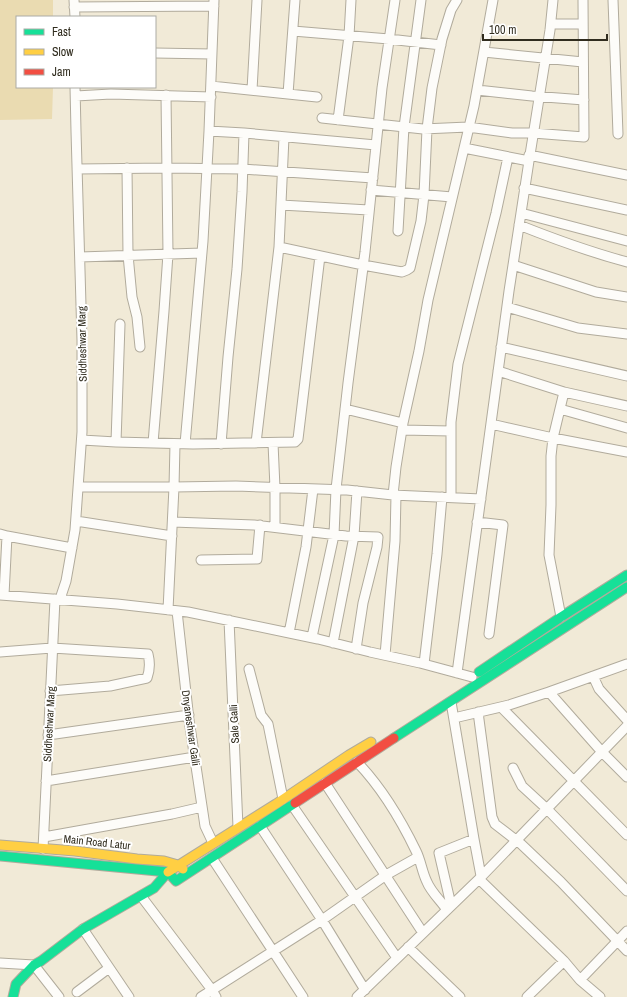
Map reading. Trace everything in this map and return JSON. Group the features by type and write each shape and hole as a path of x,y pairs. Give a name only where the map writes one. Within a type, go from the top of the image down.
{"main road":[{"path":"14,997 16,984 34,965 41,962 83,929 142,896 154,888 168,872 178,865 283,799 338,762 384,736 561,617 627,575"},
{"path":"154,888 176,881 188,874 357,762 627,587"},
{"name":"Main Road Latur","path":"0,845 164,861 178,865 188,874"},
{"path":"0,856 57,860 168,872 176,881"}],"street":[{"path":"252,90 257,0"},
{"path":"288,94 295,0"},
{"path":"338,120 349,36 351,0"},
{"path":"312,637 334,534 336,490 345,409 363,265 382,88 395,0"},
{"path":"398,232 404,127 421,0"},
{"path":"279,247 402,272 410,268 420,227 424,195 427,129 432,88 451,10 457,0"},
{"path":"385,655 395,541 394,495 396,467 402,427 419,351 428,300 477,90 493,0"},
{"path":"456,673 501,347 524,188 545,59 552,0"},
{"path":"322,118 427,129 468,127 512,133 584,137 583,0"},
{"path":"613,0 618,134"},
{"path":"74,16 74,4 214,3 210,131 202,253 174,487 168,610"},
{"path":"550,24 583,24"},
{"path":"293,31 416,42 441,46"},
{"path":"484,52 583,62"},
{"path":"156,53 212,54"},
{"path":"211,86 317,97"},
{"path":"477,90 539,97 584,100"},
{"path":"76,91 111,94 211,97"},
{"name":"Siddheshwar Marg","path":"43,848 52,648 57,599 66,581 76,530 82,440 82,340 76,91"},
{"path":"153,443 168,254 166,96"},
{"path":"210,131 376,145"},
{"path":"221,444 237,269 244,133"},
{"path":"256,443 279,247 284,137"},
{"path":"464,148 508,157 529,158 627,175"},
{"path":"424,664 437,554 446,497 450,422 458,364 496,213 508,157"},
{"path":"127,168 128,255 132,297 140,347"},
{"path":"77,169 243,169 373,178"},
{"path":"524,188 586,200 627,210"},
{"path":"371,190 452,197"},
{"path":"281,205 369,210"},
{"path":"521,213 627,241"},
{"path":"519,225 562,242 627,262"},
{"path":"80,256 202,253"},
{"path":"82,440 180,444 295,442 298,439 320,256"},
{"path":"513,265 596,292 627,297"},
{"path":"507,307 578,328 627,334"},
{"path":"116,442 120,324"},
{"path":"501,347 627,376"},
{"path":"498,371 564,392 627,406"},
{"path":"561,617 549,555 551,456 553,438 564,392"},
{"path":"345,409 402,427 450,431"},
{"path":"560,410 627,428"},
{"path":"491,424 553,438 627,452"},
{"path":"273,443 276,488 275,527"},
{"path":"78,487 236,486 357,491 394,495 481,499"},
{"path":"289,633 302,570 313,489"},
{"path":"333,643 354,536 357,491"},
{"path":"76,521 172,536"},
{"path":"173,522 275,527 308,532 378,537 377,547 363,603 356,649"},
{"path":"477,522 503,525 489,634"},
{"path":"201,560 257,559 260,526"},
{"path":"72,548 3,535 2,595 117,604 188,612 312,637 472,677"},
{"name":"Dnyaneshwar Galli","path":"177,611 188,715 202,807 205,826 213,843"},
{"name":"Sale Galli","path":"228,620 238,827"},
{"path":"0,652 52,648 148,654 149,673 147,678 110,686 50,691"},
{"path":"454,718 549,692 627,664"},
{"path":"249,669 261,715 268,724 283,799"},
{"path":"593,676 599,689 627,720"},
{"path":"549,692 602,752 627,777"},
{"path":"451,702 480,878 564,961 580,980 600,997"},
{"path":"502,706 627,835"},
{"path":"478,712 492,817 495,824 521,844 561,882 627,951"},
{"path":"48,735 188,715"},
{"path":"357,997 480,878 627,726"},
{"path":"46,781 195,757"},
{"path":"357,762 369,775 400,819 418,857 428,883 449,908"},
{"path":"513,768 522,786 547,809 627,891"},
{"path":"325,783 423,933"},
{"path":"292,805 356,896 397,958"},
{"path":"44,837 172,814 202,807"},
{"path":"260,826 322,920 365,990"},
{"path":"449,908 439,853 474,839"},
{"path":"201,997 214,994 273,951 322,920 386,875 418,857"},
{"path":"212,858 303,997"},
{"path":"142,896 214,994"},
{"path":"83,929 129,997"},
{"path":"580,980 627,931"},
{"path":"408,947 460,997"},
{"path":"527,997 564,961"},
{"path":"0,963 34,965 59,997"},
{"path":"77,992 109,968"}],"shaded area":[{"path":"0,0 53,0 53,16 16,16 16,88 53,88 52,119 0,120"}],"traffic: fast":[{"path":"479,672 627,575"},
{"path":"394,738 627,587"},
{"path":"0,856 168,872 176,881 295,803"},
{"path":"13,997 16,984 34,965 83,929 154,888 168,872"}],"traffic: slow":[{"path":"168,872 371,742"},
{"path":"0,845 75,851 164,861 178,865 183,869"}],"traffic: jam":[{"path":"295,803 394,738"}]}
